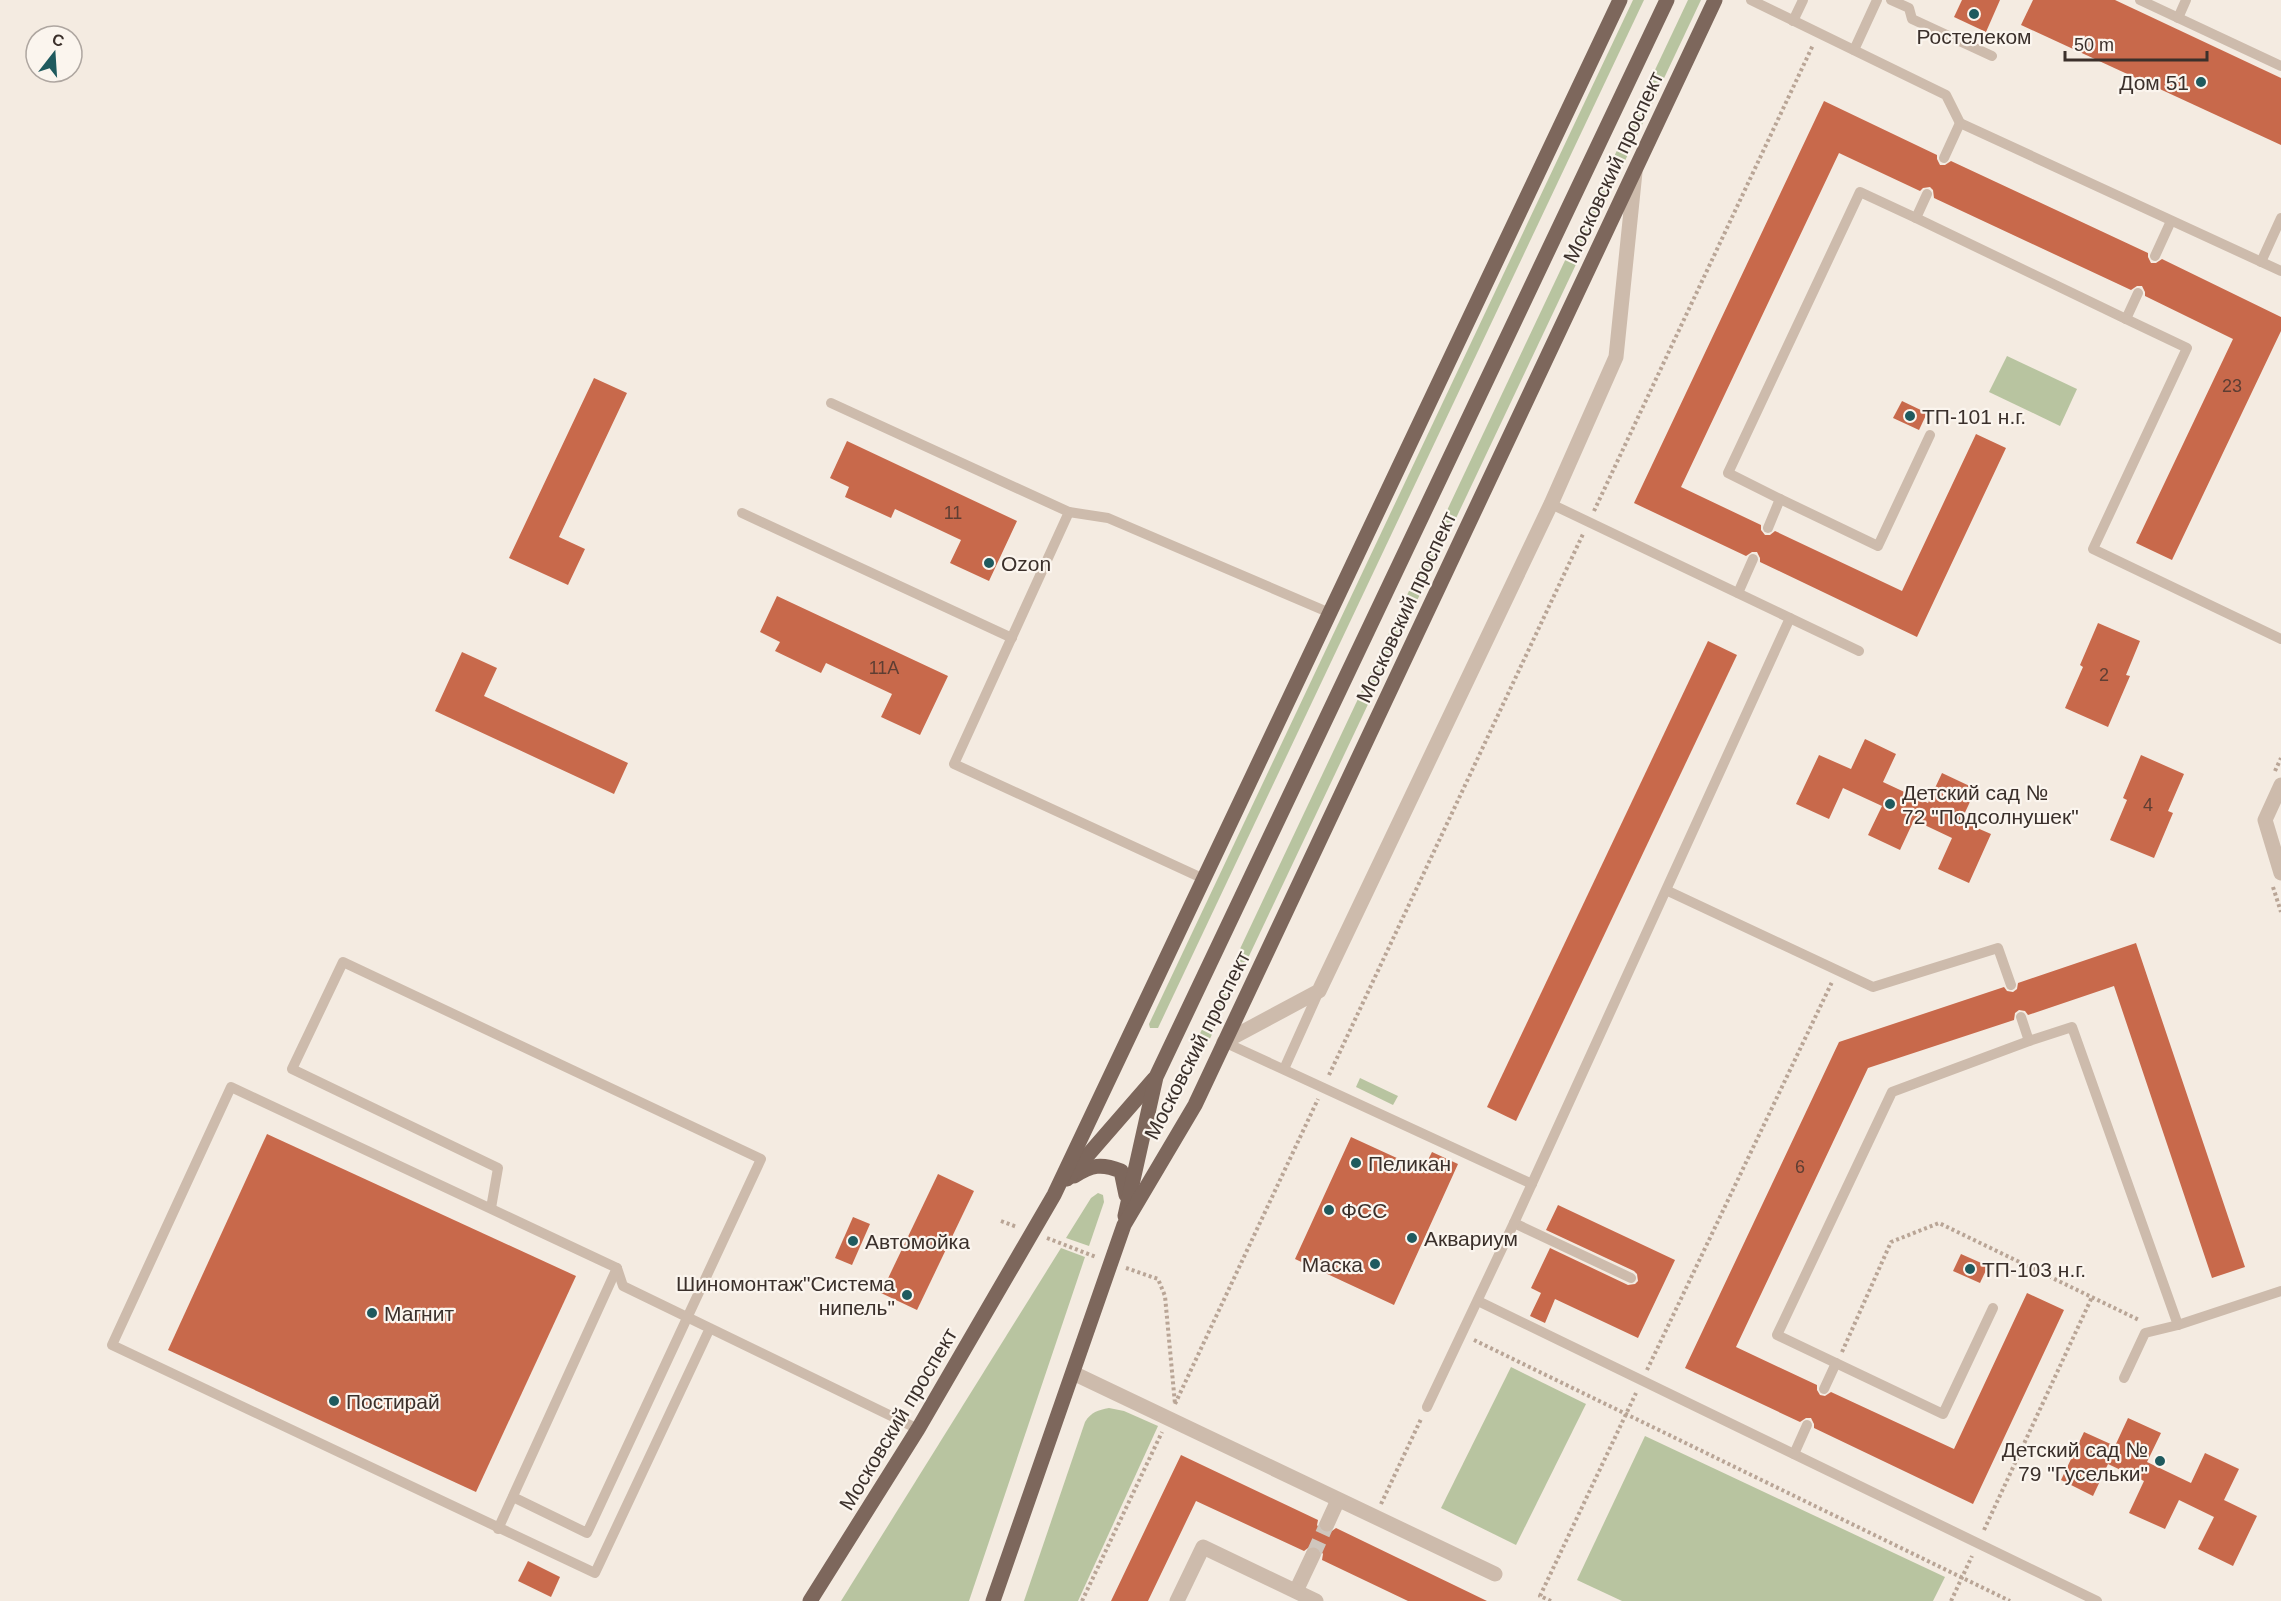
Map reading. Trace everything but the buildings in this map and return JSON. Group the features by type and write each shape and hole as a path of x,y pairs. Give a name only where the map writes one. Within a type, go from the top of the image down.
{"main road":[{"name":"Московский проспект","path":"810,1601 918,1429 1054,1195 1620,0"},
{"name":"Московский проспект","path":"993,1601 1124,1225 1156,1077 1667,0"},
{"name":"Московский проспект","path":"1124,1225 1195,1105 1715,0"},
{"name":"Московский проспект","path":"1054,1195 1156,1077"},
{"path":"1066,1180 1086,1168 1105,1164 1121,1171 1126,1188 1127,1204"}],"street":[{"path":"1224,1042 1319,991 1551,504 1616,357 1635,172"},
{"path":"2281,785 2265,820 2281,873"},
{"path":"1073,1373 1172,1412 1338,1500 1495,1574"},
{"path":"1327,1524 1338,1500"},
{"path":"1177,1601 1203,1546 1316,1601"},
{"path":"1296,1591 1312,1555"}],"lane":[{"path":"1751,0 1946,95 1960,123 2281,271"},
{"path":"1794,21 1803,0"},
{"path":"1854,50 1876,0"},
{"path":"1891,0 1909,8 1912,20 1992,56"},
{"path":"2140,0 2281,66"},
{"path":"2178,18 2186,0"},
{"path":"1944,158 1960,123"},
{"path":"1930,435 1878,546 1728,473 1860,192 2187,348 2093,549 2281,639"},
{"path":"1916,218 1927,195"},
{"path":"2261,262 2281,218"},
{"path":"2155,256 2171,220"},
{"path":"2126,319 2138,293"},
{"path":"831,402 1070,513 1108,518 1330,613"},
{"path":"1768,528 1780,499"},
{"path":"1551,504 1859,651"},
{"path":"741,513 1012,638"},
{"path":"1070,513 954,764 1204,879"},
{"path":"1738,593 1753,559"},
{"path":"1426,1407 1478,1301 1668,891 1790,618"},
{"path":"1668,891 1873,987 1998,948 2011,985"},
{"path":"491,1208 498,1168 292,1069 344,962 761,1159 587,1533 513,1497"},
{"path":"1284,1069 1319,991"},
{"path":"2021,1017 2029,1041"},
{"path":"1993,1308 1943,1414 1777,1335 1892,1092 2029,1041 2072,1028 2178,1324"},
{"path":"1224,1042 1532,1184"},
{"path":"710,1328 595,1574 112,1345 231,1087 617,1268 623,1286 710,1328 918,1429"},
{"path":"1514,1223 1631,1278"},
{"path":"498,1529 617,1268"},
{"path":"2124,1378 2145,1333 2281,1291"},
{"path":"1478,1301 2097,1601"},
{"path":"1824,1389 1836,1363"},
{"path":"1794,1454 1807,1425"}],"path":[{"path":"1082,1601 1818,33"},
{"path":"2155,88 2160,77"},
{"path":"1551,1601 1540,1596 1838,970"},
{"path":"1001,1221 1158,1280 1165,1296 1172,1412"},
{"path":"1836,1363 1891,1242 1939,1223 2146,1323"},
{"path":"1951,1601 2092,1297"},
{"path":"1462,1334 2010,1601"},
{"path":"1375,1517 1426,1407"}],"green space":[{"path":"1633,0 1644,0 1158,1028 1150,1028 1149,1024"},
{"path":"1688,0 1701,0 1206,1047 1201,1049 1197,1047 1196,1042"},
{"path":"2007,356 2077,389 2060,426 1989,392"},
{"path":"1360,1078 1398,1096 1393,1105 1356,1087"},
{"path":"1098,1193 1103,1195 1104,1202 1089,1246 1066,1238 1091,1198"},
{"path":"1061,1248 1085,1257 969,1601 841,1601"},
{"path":"1511,1367 1586,1404 1516,1545 1441,1508"},
{"path":"1109,1408 1124,1411 1158,1426 1078,1601 1024,1601 1085,1422 1095,1412"},
{"path":"1645,1436 1945,1577 1933,1601 1622,1601 1577,1580"}],"tunnel":[{"path":"1313,1555 1327,1524"}],"place":[{"name":"Ростелеком","path":"1974,14"},
{"name":"Дом 51","path":"2201,82"},
{"name":"ТП-101 н.г.","path":"1910,416"},
{"name":"Ozon","path":"989,563"},
{"name":"Детский сад № 72 \"Подсолнушек\"","path":"1890,804"},
{"name":"Пеликан","path":"1356,1163"},
{"name":"ФСС","path":"1329,1210"},
{"name":"Аквариум","path":"1412,1238"},
{"name":"Автомойка","path":"853,1241"},
{"name":"Маска","path":"1375,1264"},
{"name":"ТП-103 н.г.","path":"1970,1269"},
{"name":"Шиномонтаж\"Система нипель\"","path":"907,1295"},
{"name":"Магнит","path":"372,1313"},
{"name":"Постирай","path":"334,1401"},
{"name":"Детский сад № 79 \"Гусельки\"","path":"2160,1461"}]}
